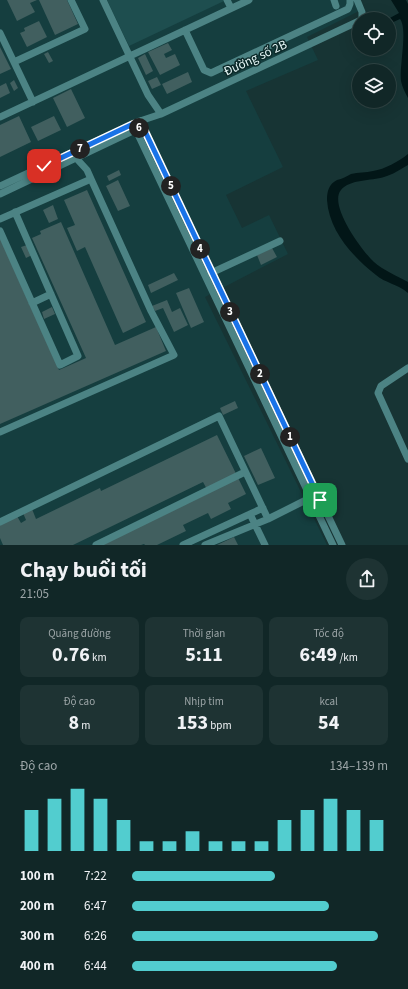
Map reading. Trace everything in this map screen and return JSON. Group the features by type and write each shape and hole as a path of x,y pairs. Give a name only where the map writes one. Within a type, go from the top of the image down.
{"street":[{"path":"14,62 85,29 71,0"},
{"path":"102,0 148,96 161,114"},
{"path":"227,0 231,8"},
{"path":"185,30 203,69 211,73 348,9 350,0"},
{"path":"357,0 362,12"},
{"path":"0,117 244,1"},
{"name":"Đường số 2B","path":"134,127 352,24"},
{"path":"0,33 33,102"},
{"path":"142,124 211,273 342,545"},
{"path":"0,194 76,158 134,127"},
{"path":"0,186 134,127"},
{"path":"134,127 333,545"},
{"path":"0,432 174,355 151,311 92,179 87,170 76,158"},
{"path":"0,219 92,179"},
{"path":"0,231 60,365 78,356 15,212"},
{"path":"211,273 280,241"},
{"path":"32,303 51,294"},
{"path":"408,368 381,386 378,393 408,459"},
{"path":"0,522 219,416 268,519"},
{"path":"96,545 245,472"},
{"path":"204,545 268,519 310,498"},
{"path":"183,545 263,508"},
{"path":"250,514 265,545"}],"shaded area":[{"path":"0,0 354,0 359,11 352,12 352,14 307,37 318,60 246,91 283,167 226,195 242,228 269,215 288,254 205,297 327,545 0,545"},
{"path":"107,0 223,0 224,1 129,46"},
{"path":"391,0 406,0 408,4 408,98 401,81 403,31 400,19 396,21 396,15 399,13"},
{"path":"408,154 408,165 387,176 355,182 345,186 341,190 338,197 339,206 348,228 362,249 378,265 408,282 408,293 380,278 367,268 351,252 337,233 332,222 327,194 329,188 337,180 351,174 382,169"}],"building":[{"path":"7,0 37,0 30,3 35,12 17,21"},
{"path":"39,0 67,0 78,24 55,35"},
{"path":"39,21 47,37 27,47 20,33 25,31 24,28"},
{"path":"168,43 172,50 164,54 166,58 175,54 180,65 160,75 148,52"},
{"path":"0,47 11,69 0,74"},
{"path":"48,52 53,61 49,63 44,54"},
{"path":"145,54 153,71 146,75 138,58"},
{"path":"188,72 192,82 167,94 162,84"},
{"path":"157,77 161,85 152,89 148,81"},
{"path":"14,80 18,88 14,91 10,83"},
{"path":"6,83 10,93 0,98 0,86"},
{"path":"71,89 85,118 67,127 53,98"},
{"path":"19,116 31,142 0,157 0,125"},
{"path":"54,116 61,130 38,141 31,127"},
{"path":"119,170 121,175 109,181 107,176"},
{"path":"118,180 130,206 118,211 106,186"},
{"path":"87,190 146,322 123,333 85,247 77,251 67,228 75,225 64,200"},
{"path":"53,205 58,219 49,223 43,210"},
{"path":"61,222 115,345 156,327 166,351 0,424 0,238 59,370 86,358 32,238 41,234 40,231"},
{"path":"27,245 32,255 26,258 21,247"},
{"path":"272,248 277,257 261,265 257,255"},
{"path":"174,273 178,280 151,293 148,285"},
{"path":"189,288 204,322 191,328 176,293"},
{"path":"167,300 172,312 180,308 188,325 174,332 163,308 155,311 152,306"},
{"path":"52,307 55,314 44,319 42,312"},
{"path":"235,401 238,408 223,415 220,408"},
{"path":"217,435 246,494 228,503 231,509 211,519 208,513 183,525 186,531 157,545 101,545 209,493 203,482 73,545 3,545 0,538 0,524 17,516 21,523 26,520 23,513 32,509 36,519 100,488 101,491"},
{"path":"261,448 275,478 258,485 244,456"},
{"path":"234,537 238,545 217,545"}],"route":[{"path":"44,166 133,124 136,130 143,127 320,500"}]}
